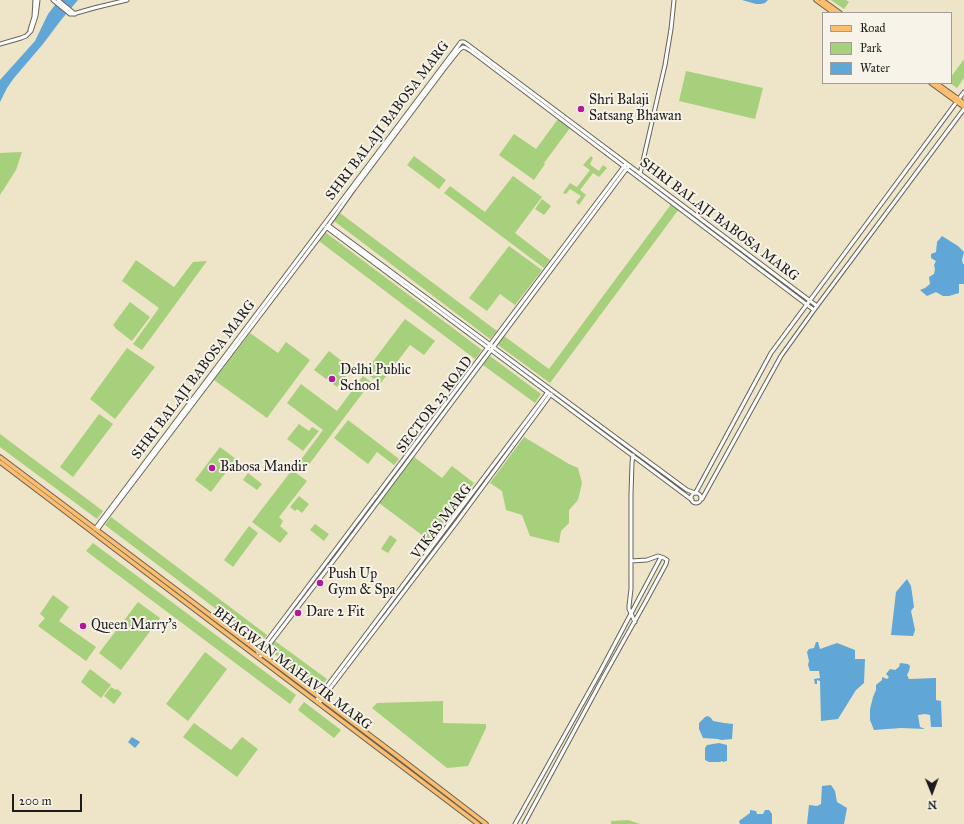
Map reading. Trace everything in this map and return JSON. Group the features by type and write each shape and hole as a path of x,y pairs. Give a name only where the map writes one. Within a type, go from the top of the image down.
{"main road":[{"path":"816,0 833,12"},
{"path":"822,0 839,12"},
{"path":"933,84 964,103"},
{"path":"937,84 957,100 964,108"},
{"path":"0,457 22,476"},
{"path":"0,462 22,476 95,530"},
{"name":"BHAGWAN MAHAVIR MARG","path":"95,530 152,575 259,655 320,698 486,824"},
{"name":"BHAGWAN MAHAVIR MARG","path":"259,655 317,702 478,824"}],"street":[{"path":"0,44 21,38 31,31 34,22 36,0"},
{"path":"53,0 75,14 127,0"},
{"path":"58,0 71,12"},
{"path":"640,178 666,64 674,0"},
{"name":"SHRI BALAJI BABOSA MARG","path":"95,530 210,381 444,69 463,47 474,53 808,303 817,306"},
{"path":"692,500 692,496 771,353 964,92"},
{"path":"326,225 490,347 549,394 694,503 696,503 700,502 778,361 814,310 964,108"},
{"name":"SHRI BALAJI BABOSA MARG","path":"626,166 640,174 730,240 808,303 814,310"},
{"name":"SECTOR 23 ROAD","path":"259,655 626,166"},
{"path":"490,347 552,390 688,490 701,495 702,498"},
{"name":"VIKAS MARG","path":"317,702 456,523 552,390"},
{"path":"635,452 632,456 631,589 629,606 635,622"},
{"path":"685,496 688,490"},
{"path":"524,824 635,622 667,560 658,556 646,560 631,560"},
{"path":"515,824 661,557"},
{"path":"595,679 601,682"}],"green space":[{"path":"831,0 846,0 849,2 844,9"},
{"path":"964,59 964,78 957,88 951,84 952,76"},
{"path":"686,71 763,88 755,119 679,101"},
{"path":"558,119 570,128 544,163 545,164 534,180 499,155 514,134 536,149"},
{"path":"22,152 16,170 0,195 0,153"},
{"path":"414,156 446,180 439,189 407,165"},
{"path":"591,156 593,158 590,164 592,166 599,171 603,165 607,168 599,177 593,173 580,190 586,195 579,205 576,202 581,196 570,189 566,194 563,193 570,183 577,187 590,170 583,165"},
{"path":"513,176 542,197 515,233 550,260 544,268 444,193 450,186 485,212"},
{"path":"542,199 551,206 544,215 535,209"},
{"path":"672,203 679,209 550,383 498,345 504,336 549,369"},
{"path":"340,213 497,331 490,339 334,221"},
{"path":"325,232 482,350 475,359 319,241"},
{"path":"509,246 542,270 515,305 500,294 487,311 469,298"},
{"path":"136,260 174,287 193,262 207,261 142,350 133,344 159,308 122,281"},
{"path":"130,302 150,317 132,341 113,325"},
{"path":"405,319 435,341 424,355 410,345 380,384 365,372"},
{"path":"250,333 278,353 286,342 310,360 267,418 214,380"},
{"path":"127,348 155,367 115,419 90,399"},
{"path":"329,351 352,369 337,387 314,370"},
{"path":"490,356 541,394 535,403 483,365"},
{"path":"363,376 371,382 304,471 297,465 323,430 287,403 301,384 337,411"},
{"path":"99,414 113,424 73,477 60,467"},
{"path":"348,420 399,459 394,465 377,452 368,464 334,438"},
{"path":"299,424 309,431 312,427 319,431 303,451 287,439"},
{"path":"0,434 103,511 97,519 0,447"},
{"path":"524,437 578,468 582,483 578,500 569,510 569,523 561,531 559,543 530,536 522,515 506,510 502,491 490,483"},
{"path":"220,447 236,459 211,492 195,480"},
{"path":"414,457 442,478 452,466 474,483 430,541 379,503"},
{"path":"292,470 307,481 279,517 283,521 280,526 288,533 280,543 252,522"},
{"path":"248,473 262,484 257,490 243,480"},
{"path":"299,496 309,504 302,513 297,509 295,511 290,507"},
{"path":"111,517 267,635 261,643 105,525"},
{"path":"315,524 329,534 324,541 310,530"},
{"path":"249,526 258,533 233,567 224,560"},
{"path":"390,535 397,540 388,553 381,549"},
{"path":"93,543 296,695 290,704 86,551"},
{"path":"53,595 69,607 59,621 96,647 86,661 38,626 45,618 40,614"},
{"path":"138,602 160,618 121,670 99,653"},
{"path":"275,641 327,679 320,688 268,649"},
{"path":"205,652 227,669 188,721 166,704"},
{"path":"90,669 111,685 101,698 81,682"},
{"path":"111,687 122,693 114,704 104,696"},
{"path":"443,701 443,723 486,724 486,728 468,766 447,768 372,708 377,703"},
{"path":"304,702 341,730 334,738 298,710"},
{"path":"194,723 231,750 242,737 258,749 237,777 183,737"},
{"path":"628,820 640,824 611,824 611,821"}],"water":[{"path":"59,0 78,0 14,78 0,102 0,80 35,41 48,14"},
{"path":"742,0 768,0 765,3 756,4"},
{"path":"942,236 958,246 964,252 962,260 964,264 964,284 959,284 959,293 943,296 936,292 927,296 920,290 930,284 929,277 934,274 934,265 936,261 931,258 931,254 936,252 937,242"},
{"path":"907,579 911,586 914,607 911,611 915,630 913,636 891,635 896,592"},
{"path":"816,642 818,642 820,649 837,643 855,650 855,659 865,659 864,683 856,690 838,719 821,721 820,681 817,680 817,684 815,684 814,679 820,678 819,671 810,671 807,652 809,649 814,648"},
{"path":"900,663 908,664 910,666 907,675 909,679 936,678 936,700 941,701 942,727 931,727 930,715 925,714 918,715 920,727 925,729 901,728 874,730 870,720 870,709 876,690 876,685 882,680 882,677 887,679 889,677 886,674 890,669 895,670 899,667"},
{"path":"708,716 713,721 733,724 732,739 721,740 703,738 699,729 699,723"},
{"path":"132,737 140,742 135,748 128,742"},
{"path":"719,743 727,745 727,761 709,762 705,760 705,748 707,745"},
{"path":"831,785 835,791 837,802 847,808 844,824 807,824 809,805 817,806 821,804 822,786"},
{"path":"750,810 756,811 757,814 763,814 765,810 769,810 772,814 772,824 740,824 739,821 750,813"}],"place":[{"name":"Shri Balaji Satsang Bhawan","path":"581,109"},
{"name":"Delhi Public School","path":"332,379"},
{"name":"Babosa Mandir","path":"212,468"},
{"name":"Push Up Gym & Spa","path":"320,583"},
{"name":"Dare 2 Fit","path":"298,613"},
{"name":"Queen Marry's","path":"83,626"}]}
